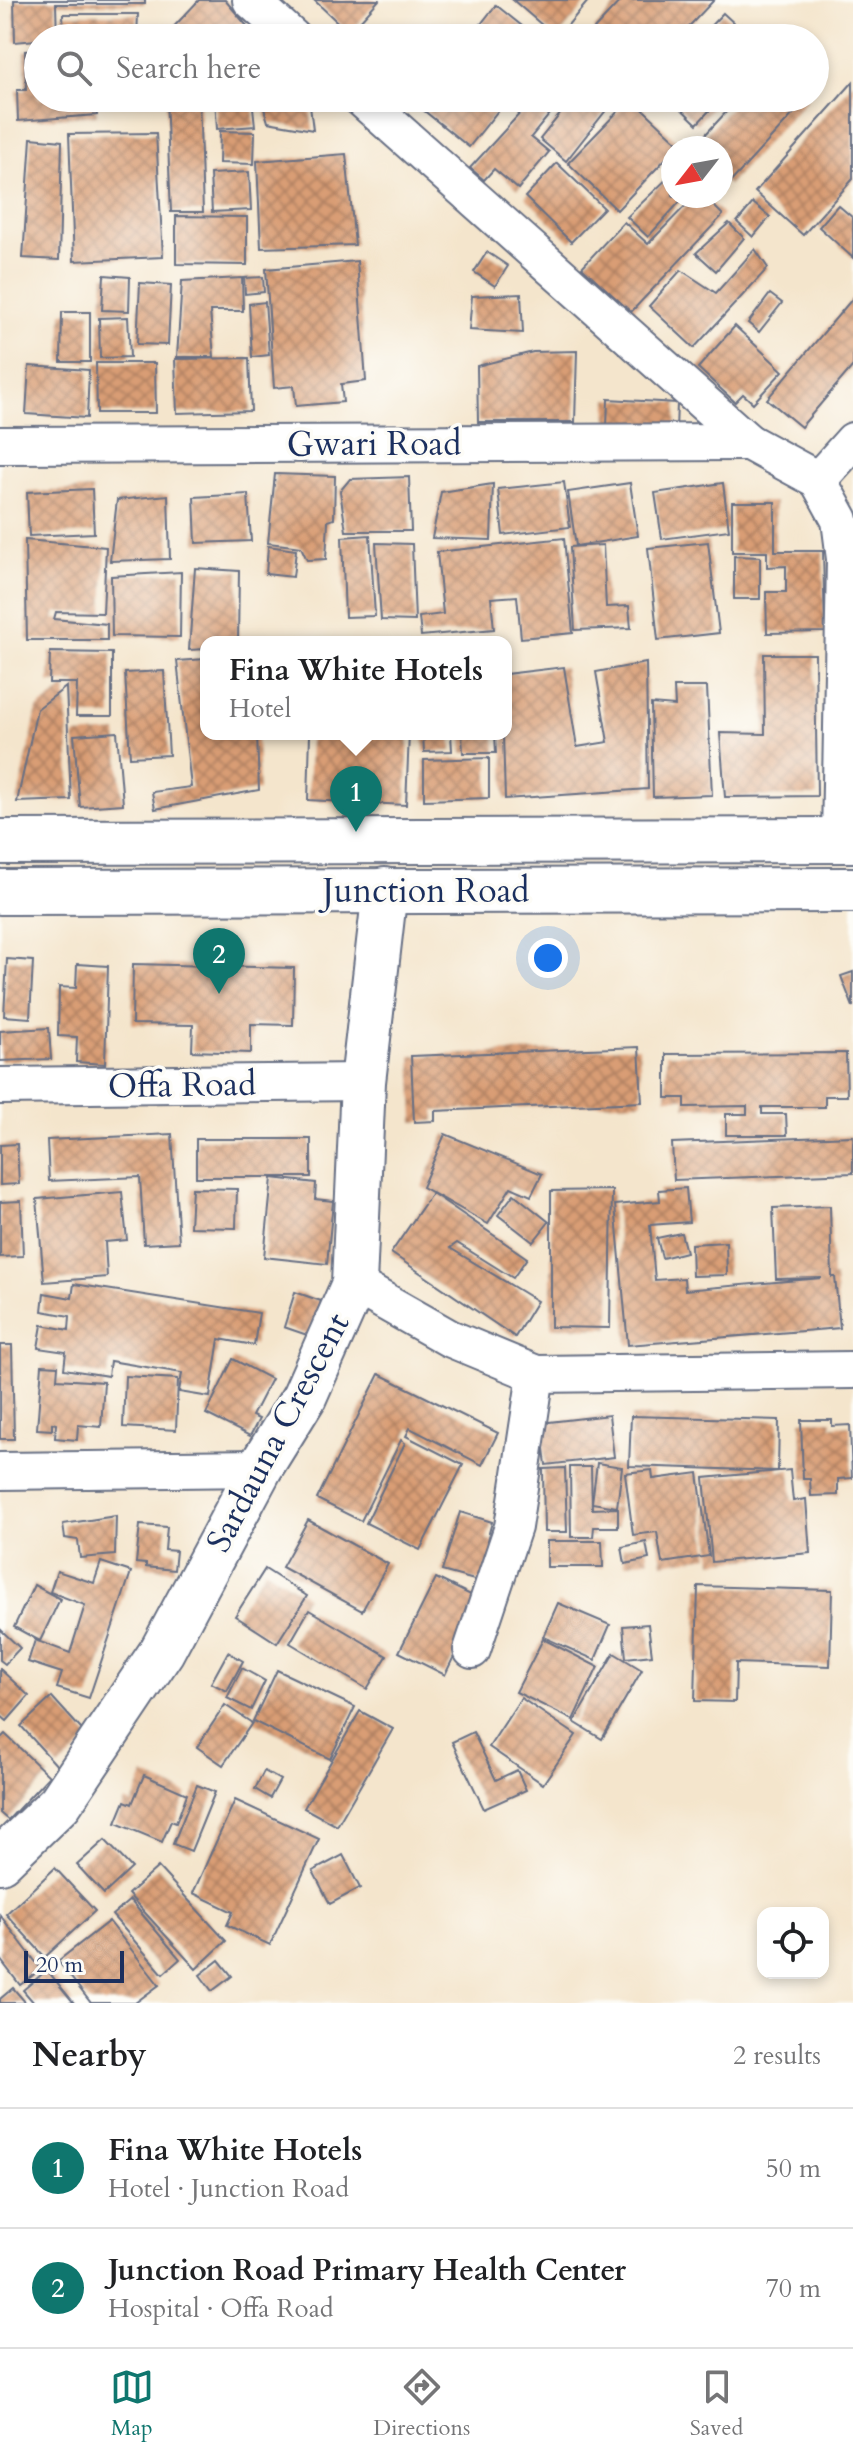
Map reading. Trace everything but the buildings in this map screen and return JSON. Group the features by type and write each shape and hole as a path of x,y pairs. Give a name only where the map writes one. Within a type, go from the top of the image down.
{"main road":[{"name":"Junction Road","path":"0,842 847,840"},
{"name":"Sardauna Crescent","path":"0,1861 60,1803 162,1651 260,1468 304,1397 354,1284 363,1082 385,890"},
{"name":"Junction Road","path":"0,892 853,890"}],"street":[{"path":"251,0 278,24"},
{"name":"Gwari Road","path":"377,112 748,442 818,480"},
{"path":"847,840 845,559 840,520 818,480 853,441"},
{"name":"Gwari Road","path":"0,445 748,442"},
{"name":"Offa Road","path":"0,1086 363,1082"},
{"path":"354,1284 449,1338 536,1374 853,1370"},
{"path":"472,1650 513,1527 536,1374"},
{"path":"0,1471 260,1468"}],"place":[{"name":"Fina White Hotels","path":"356,832"},
{"name":"Junction Road Primary Health Center","path":"219,994"}]}
